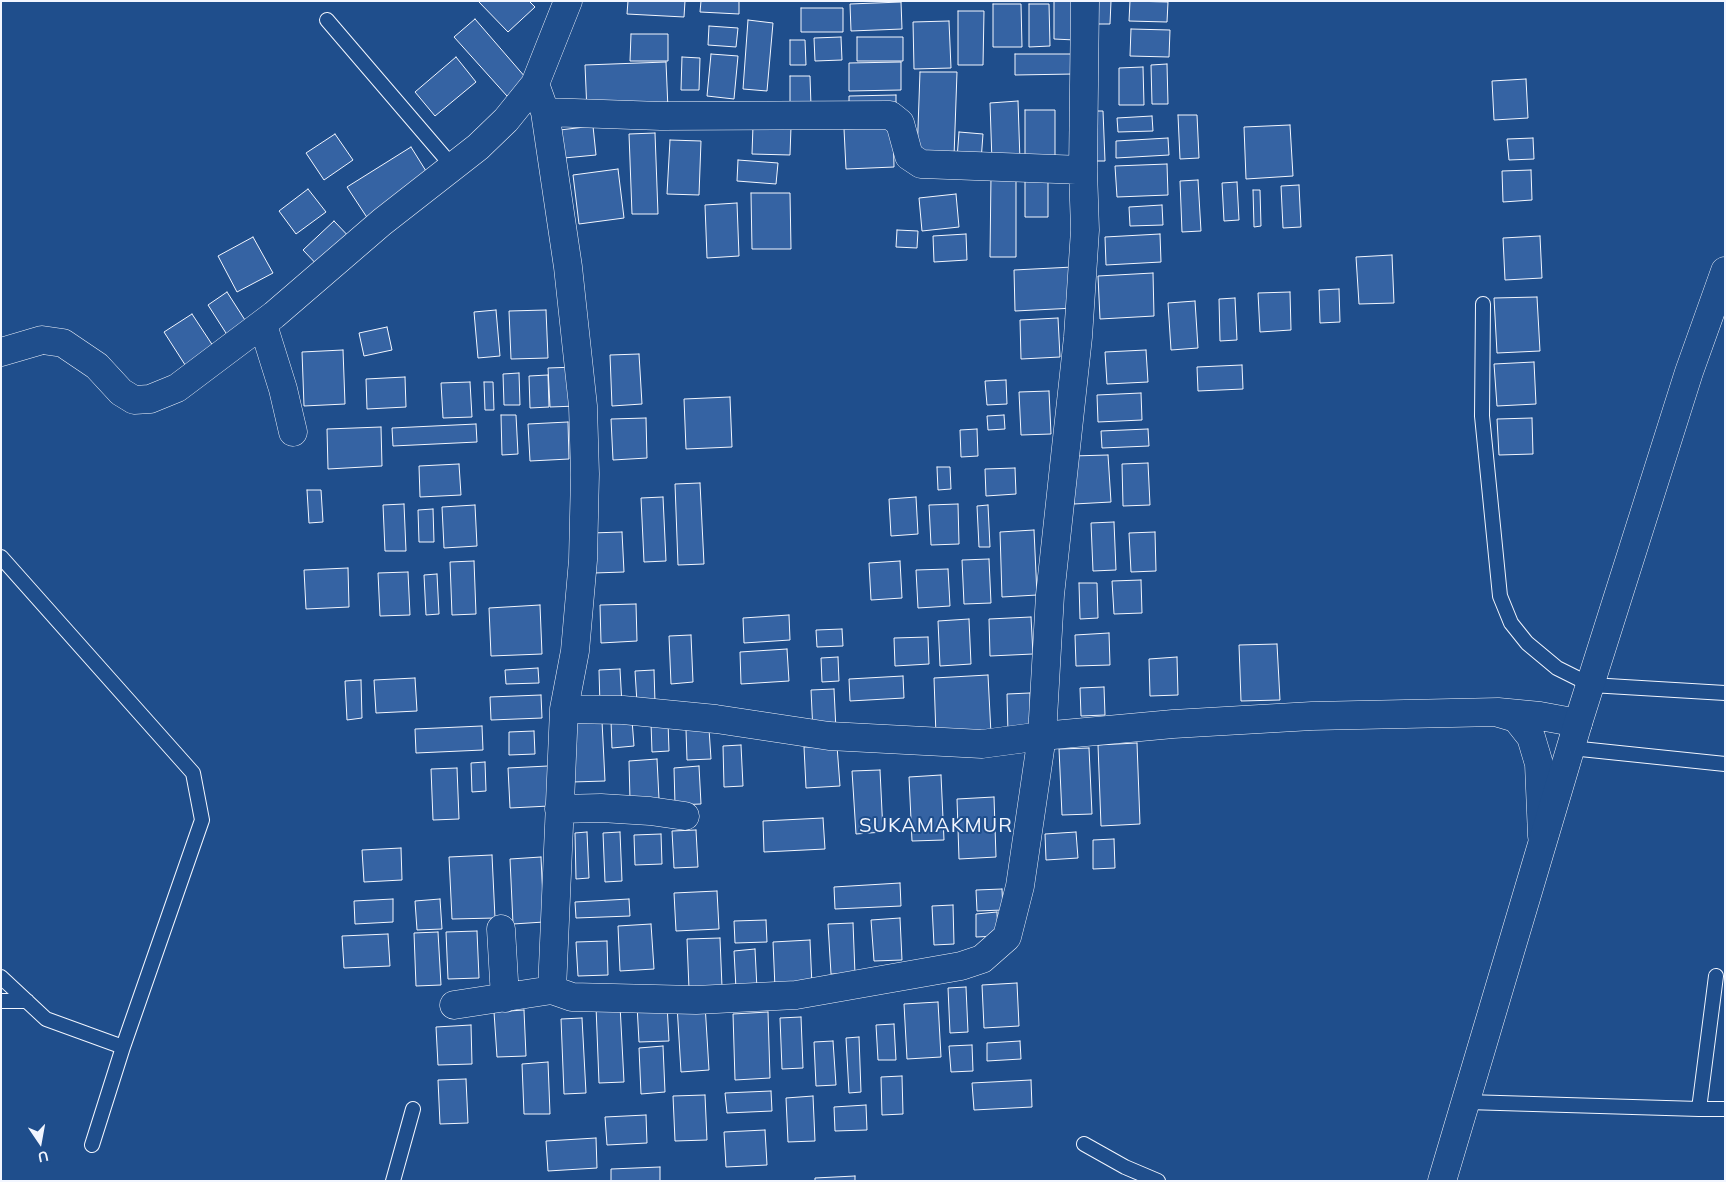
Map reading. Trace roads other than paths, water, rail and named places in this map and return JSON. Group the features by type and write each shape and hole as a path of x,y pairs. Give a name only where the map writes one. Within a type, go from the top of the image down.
{"street":[{"path":"1,352 42,340 63,343 97,366 121,392 134,400 150,400 177,388 262,325 382,222 478,147 506,120 535,84 568,1"},
{"path":"454,1005 552,990 572,997 696,1000 796,995 961,966 982,959 1008,937 1020,886 1042,736 1050,595 1078,337 1085,230 1083,170 1085,1"},
{"path":"535,84 545,112 568,267 583,406 585,474 583,560 575,651 564,709 552,990"},
{"path":"545,112 661,116 890,115 900,122 909,156 921,164 1083,170"},
{"path":"1442,1181 1574,735 1688,372 1725,271"},
{"path":"262,325 283,389 293,432"},
{"path":"564,709 623,710 716,719 829,736 982,744 1042,736 1173,724 1312,716 1498,712 1540,716 1574,735"},
{"path":"1498,712 1516,718 1530,737 1539,764 1542,846"},
{"path":"559,809 601,808 640,810 685,816"},
{"path":"502,929 505,998"}],"lane":[{"path":"326,20 453,167"},
{"path":"1483,304 1482,416 1500,596 1511,623 1527,643 1557,668 1590,685 1725,693"},
{"path":"1,557 193,773 202,820 123,1047 92,1145"},
{"path":"1574,735 1725,764"},
{"path":"1699,1109 1716,976"},
{"path":"1,977 46,1019 123,1047"},
{"path":"1,1001 27,1001"},
{"path":"1466,1102 1725,1109"},
{"path":"393,1181 412,1109"},
{"path":"1084,1144 1125,1167 1158,1181"}],"district":[{"name":"SUKAMAKMUR","path":"936,826"}]}
